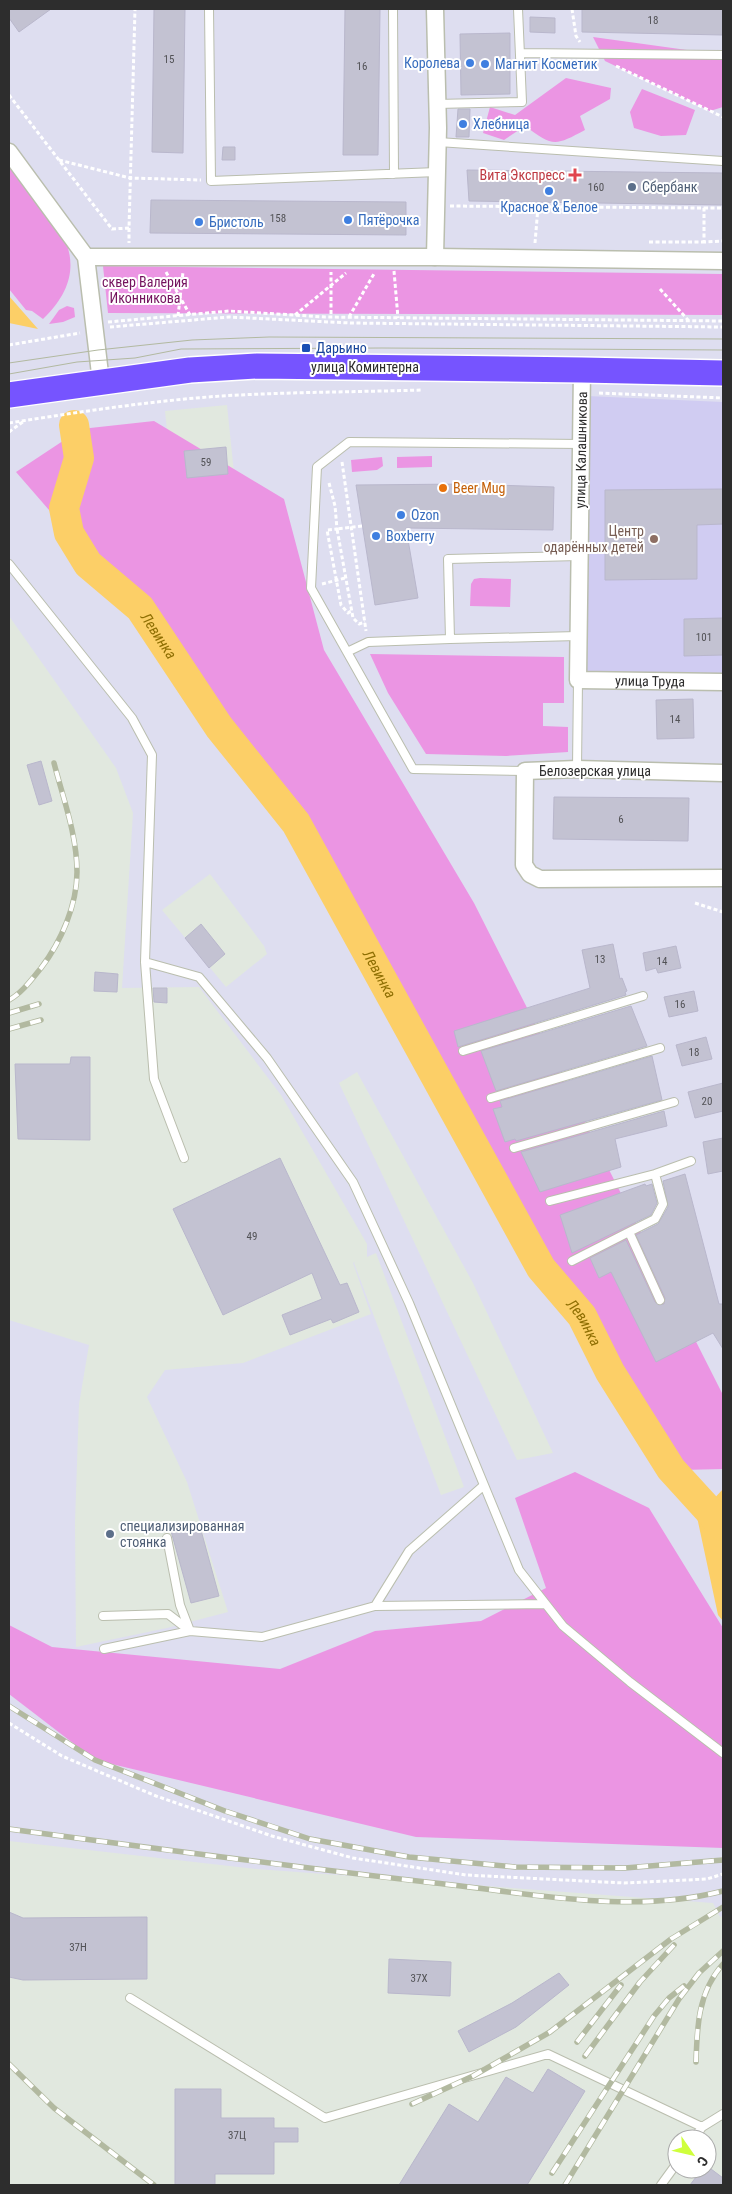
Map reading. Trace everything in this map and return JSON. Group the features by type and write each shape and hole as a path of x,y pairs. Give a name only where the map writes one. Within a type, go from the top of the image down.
{"main road":[{"name":"улица Коминтерна","path":"9,395 190,370 257,366 582,381 723,374"}],"street":[{"path":"435,9 438,142 435,257"},
{"path":"9,152 86,256 102,382"},
{"path":"86,256 435,257 723,261"},
{"name":"улица Калашникова","path":"578,680 582,381"},
{"name":"улица Труда","path":"578,680 723,682"},
{"name":"Белозерская улица","path":"723,773 577,768 525,771 524,865 530,874 540,879 723,878"}],"lane":[{"path":"209,9 211,181 437,172"},
{"path":"393,9 394,174"},
{"path":"437,104 522,102 518,9"},
{"path":"520,53 723,55"},
{"path":"438,142 723,161"},
{"path":"525,771 413,769 311,588 318,467 349,442 581,444"},
{"path":"450,639 448,560 579,556"},
{"path":"9,564 132,718 152,755 145,962 154,1079 184,1158"},
{"path":"347,652 368,642 578,636"},
{"path":"577,768 578,680"},
{"path":"145,962 199,977 267,1058 353,1182 409,1303 519,1570 563,1626 630,1682 723,1753"},
{"path":"464,1051 642,996"},
{"path":"491,1098 660,1048"},
{"path":"514,1148 674,1102"},
{"path":"550,1201 655,1174 691,1161"},
{"path":"572,1261 655,1219 663,1204 655,1174"},
{"path":"629,1232 660,1300"},
{"path":"375,1606 408,1551 483,1486"},
{"path":"167,1538 180,1605 190,1631"},
{"path":"104,1649 190,1631 262,1637 375,1606 545,1604"},
{"path":"103,1616 168,1614 190,1631"},
{"path":"130,1998 325,2118 548,2054 702,2127 723,2114"}],"path":[{"path":"9,95 112,229 129,228 135,9"},
{"path":"572,9 576,36"},
{"path":"590,54 723,117"},
{"path":"58,159 130,178 211,181"},
{"path":"449,197 449,206 723,208"},
{"path":"535,243 538,206"},
{"path":"704,208 704,242 723,242"},
{"path":"157,257 190,315"},
{"path":"178,316 184,257"},
{"path":"349,317 388,257"},
{"path":"388,257 398,318"},
{"path":"331,269 331,314"},
{"path":"295,315 350,270"},
{"path":"660,289 689,321"},
{"path":"9,345 81,333 95,326 229,311 398,318 723,321"},
{"path":"95,326 229,317 350,323 723,327"},
{"path":"582,381 723,398"},
{"path":"9,423 82,412 219,396 321,391 429,390"},
{"path":"9,432 24,420"},
{"path":"340,449 368,642"},
{"path":"325,474 334,506 351,611 353,618 359,624 365,622"},
{"path":"351,611 348,613 340,605 327,530 362,526"},
{"path":"311,588 336,579 345,578"},
{"path":"695,903 723,912"},
{"path":"9,1723 62,1756 156,1796 272,1836 352,1858 466,1875 624,1883 707,1879 723,1874"}],"shaded area":[{"path":"9,296 38,329 9,323"},
{"name":"Центр одарённых детей","path":"587,396 723,402 723,675 584,675"},
{"path":"227,405 234,473 172,480 165,411"},
{"path":"9,616 116,768 133,813 122,988 199,987 281,1095 367,1244 367,1257 376,1253 464,1487 441,1495 354,1263 356,1261 353,1263 371,1314 243,1363 165,1370 147,1397 187,1482 228,1612 167,1628 76,1647 75,1522 79,1404 89,1345 9,1320"},
{"path":"210,874 264,946 267,954 226,987 162,910"},
{"path":"357,1072 473,1283 553,1453 517,1460 339,1083"},
{"path":"723,1489 723,1621 718,1615 697,1517"},
{"path":"9,1841 257,1869 713,1903 720,1917 723,1916 723,2185 9,2185"}],"green space":[{"path":"593,37 723,55 723,107 710,111 605,61"},
{"path":"566,78 611,88 610,99 580,116 585,130 567,139 554,142 542,138 525,126 504,140 483,133 490,107 515,115"},
{"path":"642,89 695,110 686,135 661,136 634,128 630,112"},
{"path":"9,160 53,217 64,236 70,256 69,276 61,297 43,319 32,311 26,310 9,289"},
{"name":"сквер Валерия Иконникова","path":"103,266 723,274 723,315 108,313"},
{"path":"67,306 74,308 75,317 63,322 49,324 59,310"},
{"path":"154,421 284,499 324,650 474,903 723,1395 723,1469 682,1470 242,756 69,533 16,472 81,429"},
{"path":"432,456 432,467 397,468 397,457"},
{"path":"382,457 383,466 377,470 352,472 351,460"},
{"path":"474,579 511,579 510,607 470,606 471,584"},
{"path":"370,654 564,657 564,703 543,703 543,726 568,727 568,752 506,756 426,754 388,693"},
{"path":"575,1472 649,1508 723,1628 723,1848 416,1837 95,1760 9,1694 9,1625 52,1647 280,1669 375,1631 481,1621 546,1588 515,1498"}],"building":[{"path":"9,9 51,9 19,32 9,18"},
{"path":"154,9 185,9 183,153 152,152"},
{"path":"345,9 380,9 378,155 343,155"},
{"path":"582,9 723,9 723,35 582,32"},
{"path":"530,17 555,18 555,33 530,32"},
{"name":"Магнит Косметик","path":"510,33 510,94 461,95 460,34"},
{"name":"Хлебница","path":"458,109 470,109 469,137 456,137"},
{"path":"223,147 235,147 235,160 222,160"},
{"path":"467,170 723,173 723,205 469,201"},
{"path":"151,200 406,202 406,235 150,233"},
{"path":"226,447 228,474 187,478 184,451"},
{"path":"464,484 554,487 553,530 406,528 418,598 375,605 356,485"},
{"path":"723,489 723,524 697,525 697,579 605,580 605,490"},
{"path":"723,618 723,655 684,656 684,619"},
{"path":"693,699 694,738 657,739 656,700"},
{"path":"41,761 52,801 39,805 27,765"},
{"path":"554,797 689,798 688,841 553,839"},
{"path":"201,924 225,954 209,968 185,938"},
{"path":"613,944 620,979 622,978 627,991 625,992 626,995 458,1047 454,1031 590,988 582,950"},
{"path":"676,946 681,968 658,973 656,968 646,971 643,953"},
{"path":"95,972 118,974 117,992 94,991"},
{"path":"153,988 167,988 167,1003 154,1002"},
{"path":"694,991 698,1011 669,1017 664,997"},
{"path":"631,1006 647,1046 496,1091 481,1051"},
{"path":"706,1037 712,1059 682,1066 676,1045"},
{"path":"652,1056 662,1100 516,1141 515,1139 505,1142 493,1109 502,1107 500,1101"},
{"path":"71,1057 90,1057 90,1140 18,1139 15,1064 70,1064"},
{"path":"723,1083 723,1111 695,1118 688,1092"},
{"path":"664,1111 667,1126 615,1139 621,1167 540,1192 521,1152"},
{"path":"723,1138 723,1171 708,1174 703,1142"},
{"path":"280,1158 340,1285 347,1283 359,1312 333,1323 331,1319 290,1335 282,1315 322,1299 312,1273 223,1315 173,1209"},
{"path":"685,1174 719,1304 723,1304 723,1349 713,1333 656,1362 611,1272 599,1278 590,1258 626,1240 655,1302 659,1305 664,1304 665,1298 636,1235 658,1224 668,1207 663,1181"},
{"path":"645,1184 646,1186 652,1184 657,1203 651,1215 572,1253 560,1215"},
{"path":"199,1523 219,1596 191,1603 171,1531"},
{"path":"9,1912 23,1918 147,1917 147,1979 23,1980 9,1977"},
{"path":"389,1959 451,1962 450,1996 388,1993"},
{"path":"559,1973 569,1985 516,2027 469,2052 458,2031 512,2003"},
{"path":"548,2069 585,2091 527,2185 399,2185 449,2104 478,2122 506,2077 533,2093"},
{"path":"175,2089 221,2089 221,2118 274,2118 274,2128 298,2128 298,2142 274,2142 274,2174 215,2174 215,2185 175,2185"},
{"path":"717,2174 723,2178 723,2185 690,2185 694,2179 717,2179"}],"waterway":[{"name":"Левинка","path":"74,425 79,458 64,508 69,533 88,564 140,608 219,727 296,823 541,1268 582,1316 610,1372 671,1469 723,1526"}],"tram line":[{"path":"9,363 98,350 192,340 269,337 723,339"},
{"path":"9,374 77,362 135,358 181,349 723,350"}],"railway":[{"path":"9,1000 27,986 55,947 71,910 74,897 77,872 75,844 54,763"},
{"path":"9,1013 39,1004"},
{"path":"9,1029 41,1020"},
{"path":"9,1706 95,1760 225,1811 310,1839 409,1857 515,1867 625,1868 723,1860"},
{"path":"9,1829 275,1864 579,1900 652,1901 688,1898 723,1891"},
{"path":"412,2104 473,2076 550,2032 671,1939 723,1907"},
{"path":"585,2056 640,1982 674,1945"},
{"path":"565,2185 679,1999 699,1973 723,1951"},
{"path":"696,2062 700,2010 708,1986 723,1964"},
{"path":"577,2042 621,1985"},
{"path":"552,2173 654,2016 669,1998 684,1986"},
{"path":"9,2064 54,2108 154,2185"}],"place":[{"name":"Королева","path":"470,63"},
{"name":"Магнит Косметик","path":"485,64"},
{"name":"Хлебница","path":"463,124"},
{"name":"Вита Экспресс","path":"575,175"},
{"name":"Сбербанк","path":"632,187"},
{"name":"Красное & Белое","path":"549,191"},
{"name":"Пятёрочка","path":"348,220"},
{"name":"Бристоль","path":"199,222"},
{"name":"Дарьино","path":"306,348"},
{"name":"Beer Mug","path":"443,488"},
{"name":"Ozon","path":"401,515"},
{"name":"Boxberry","path":"376,536"},
{"name":"Центр одарённых детей","path":"654,539"},
{"name":"специализированная стоянка","path":"110,1534"}]}
